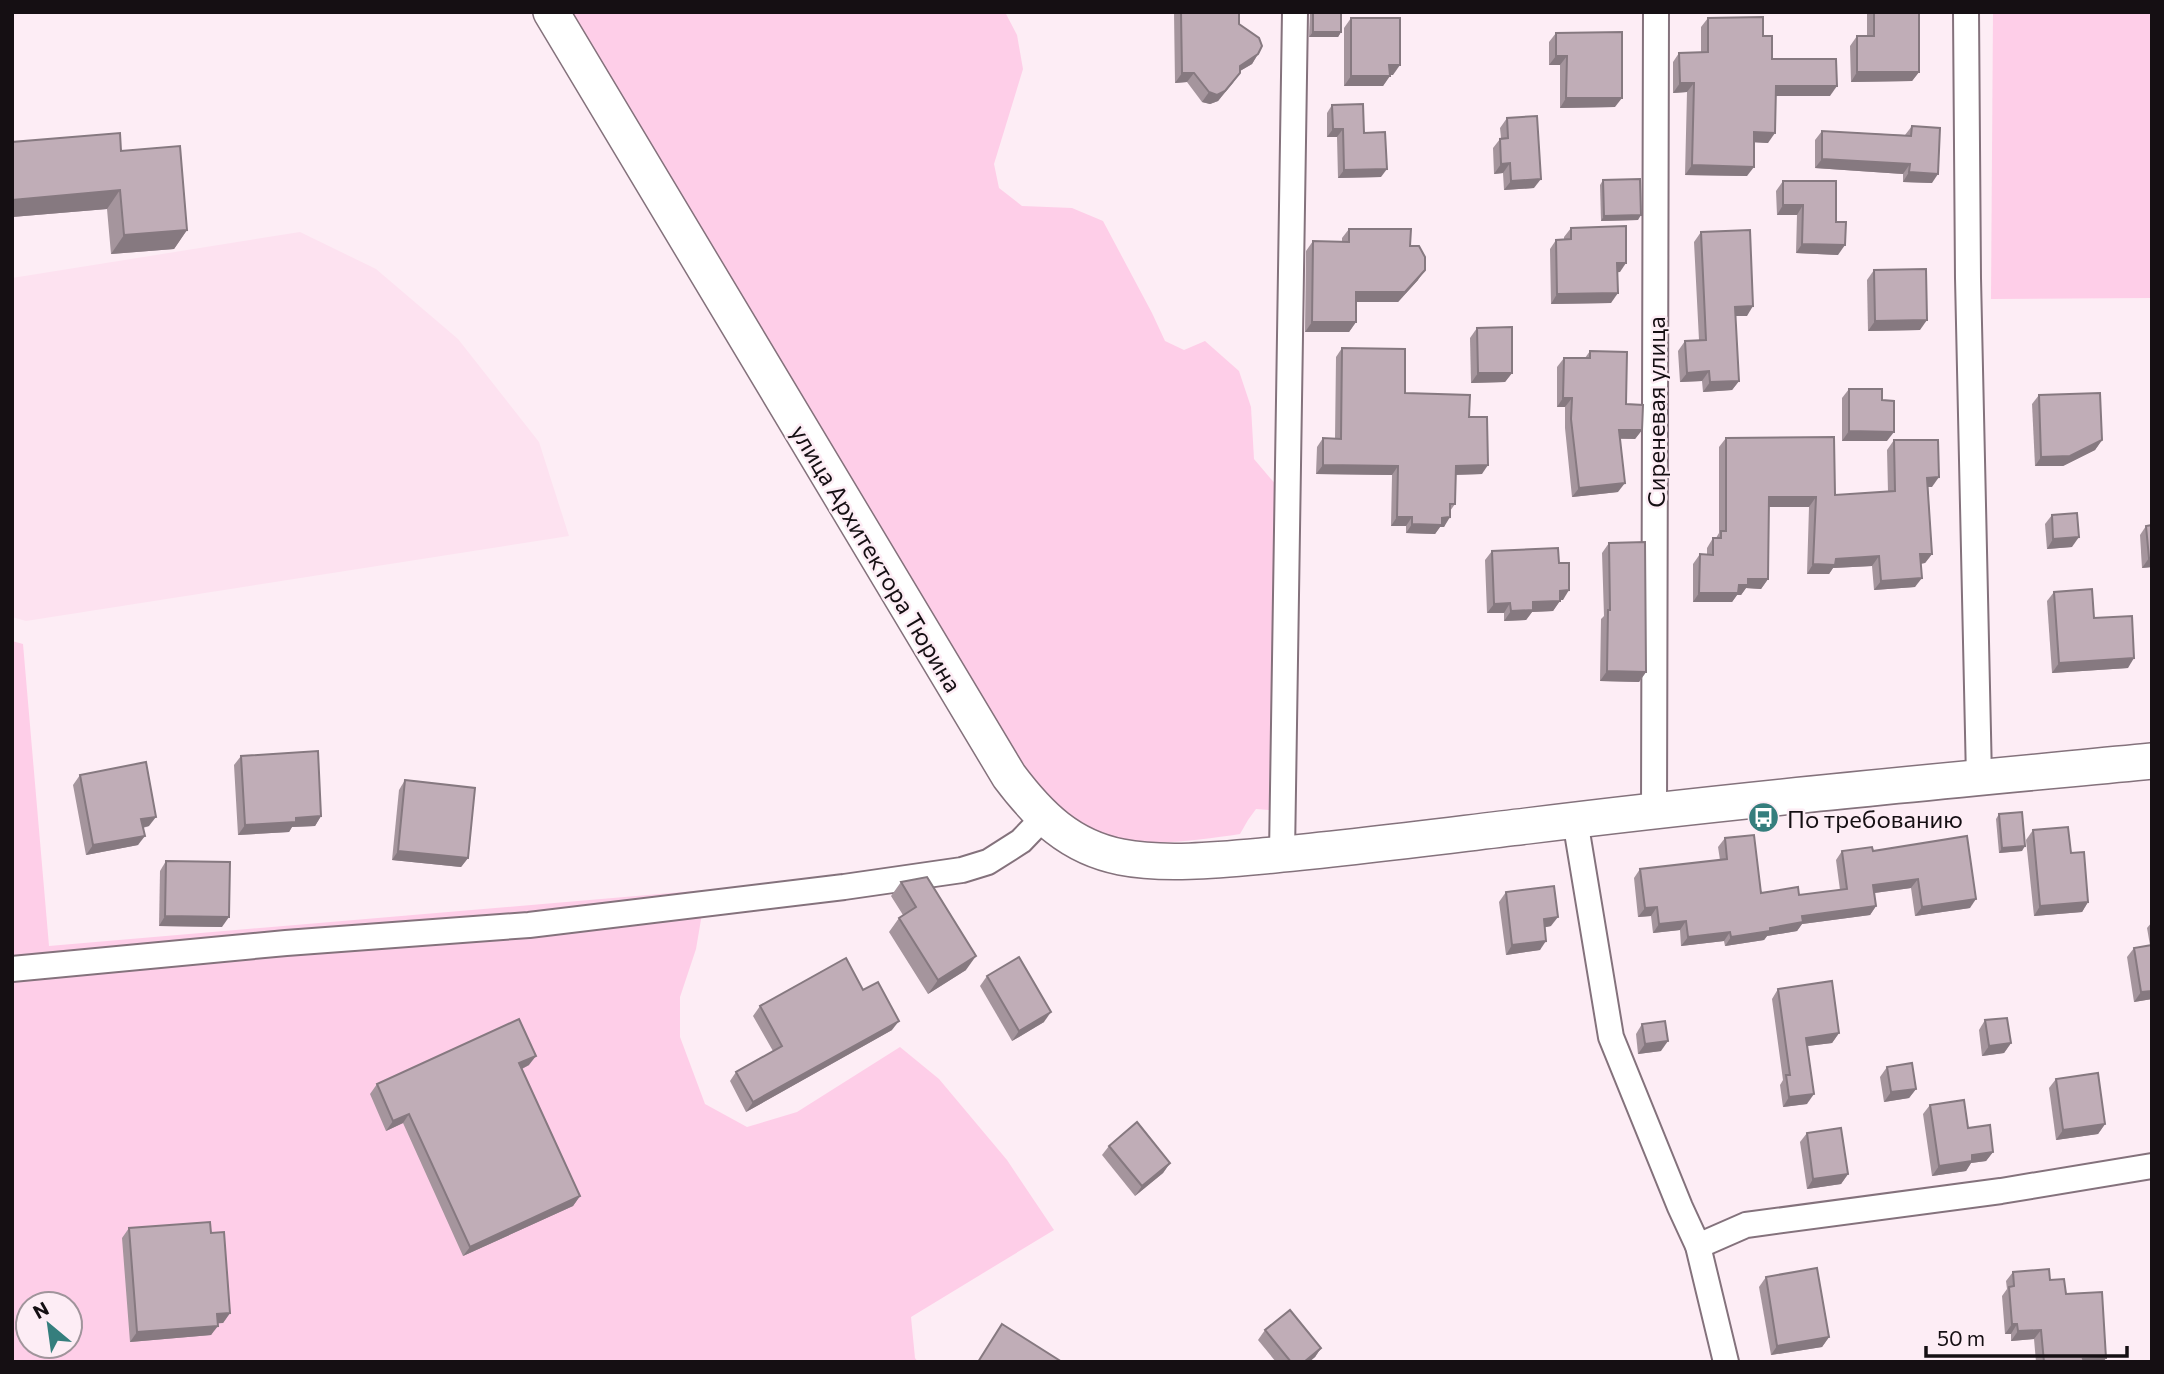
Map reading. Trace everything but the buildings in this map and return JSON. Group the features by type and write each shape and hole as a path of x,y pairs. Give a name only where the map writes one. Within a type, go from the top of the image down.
{"street":[{"name":"улица Архитектора Тюрина","path":"551,12 1009,776 1043,818 1068,836 1096,850 1149,861 1240,858 1358,847 1575,820 2152,761"},
{"path":"1282,854 1296,12"},
{"name":"Сиреневая улица","path":"1654,812 1656,12"},
{"path":"1966,12 1968,278 1979,778"},
{"path":"12,969 286,943 530,925 962,870 988,862 1021,841 1043,818"},
{"path":"1575,820 1611,1037 1698,1246 1726,1362"},
{"path":"1698,1246 1746,1224 2001,1191 2152,1166"}],"shaded area":[{"path":"571,12 1005,12 1017,35 1023,69 994,164 999,188 1022,206 1072,208 1103,221 1165,341 1184,350 1205,341 1239,371 1251,407 1254,459 1277,486 1269,810 1256,809 1240,834 1178,842 1133,842 1092,833 1075,824 1047,798 1008,746"},
{"path":"1993,12 2152,12 2152,298 1991,299"},
{"path":"300,232 376,269 458,339 539,442 569,536 26,621 12,617 12,278"},
{"path":"12,641 23,644 49,946 706,890 696,949 680,997 680,1037 705,1104 747,1127 797,1112 900,1047 939,1079 1007,1160 1054,1230 911,1317 915,1358 918,1362 12,1362"}],"place":[{"name":"По требованию","path":"1764,818"}]}
